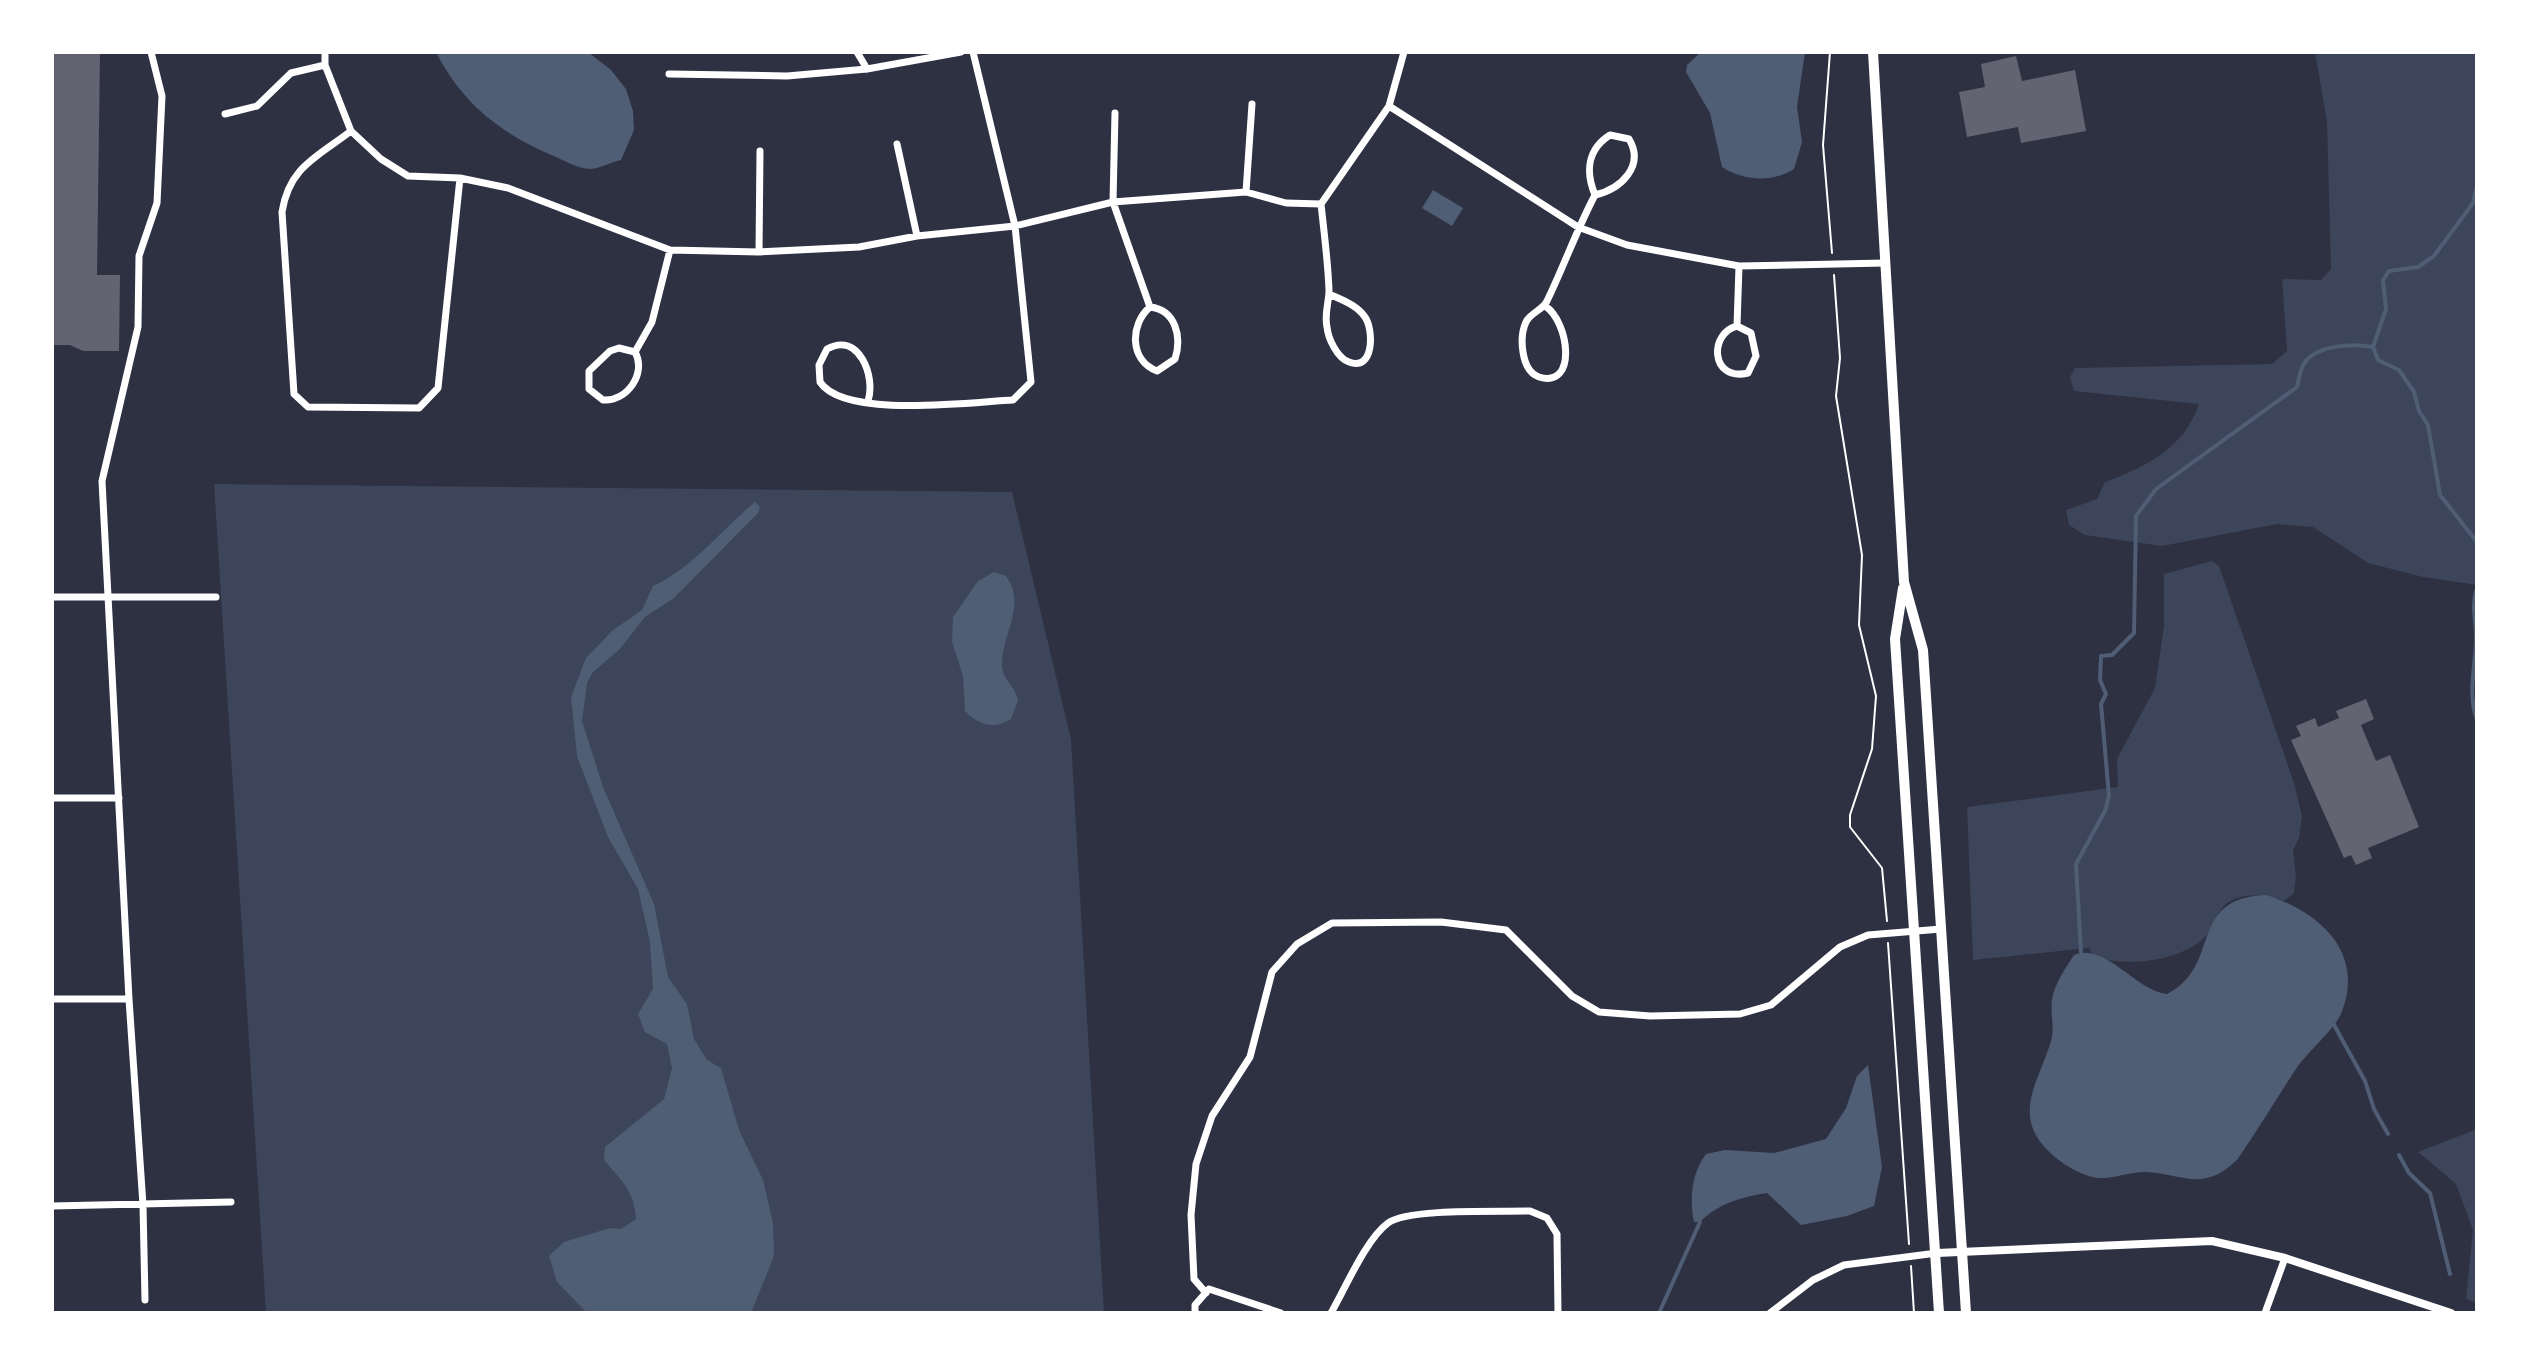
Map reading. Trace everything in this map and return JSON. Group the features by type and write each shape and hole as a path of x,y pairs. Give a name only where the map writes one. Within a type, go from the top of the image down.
{"main road":[{"path":"1873,52 1904,582 1923,650 1966,1313"},
{"path":"1904,582 1895,639 1939,1313"}],"street":[{"path":"145,1300 143,1205 102,481 138,327 139,256 157,203 162,96 151,52"},
{"path":"325,52 325,65 351,131 381,159 408,176 460,178 508,188 670,250 759,252 859,247 917,236 1015,226 1113,202 1246,192 1286,203 1321,204"},
{"path":"857,52 867,69"},
{"path":"669,74 787,76 867,69 961,52"},
{"path":"868,401 871,376 858,353 840,345 827,349 819,365 823,387 842,399 879,405 1013,400 1031,382 1015,226 973,52"},
{"path":"1329,294 1346,302 1366,318 1372,345 1366,357 1357,363 1347,362 1341,356 1327,330 1325,311 1329,294 1321,204 1389,106 1404,52"},
{"path":"225,114 257,106 291,73 325,65"},
{"path":"1246,192 1252,104"},
{"path":"1389,106 1578,227 1627,245 1739,266 1885,263"},
{"path":"1115,113 1113,202 1150,307"},
{"path":"351,131 295,173 285,188 282,212 294,394 308,407 419,408 438,388 460,178"},
{"path":"1545,306 1558,317 1567,350 1563,369 1554,376 1541,378 1531,373 1522,340 1526,322 1545,306 1595,195 1625,181 1634,159 1634,148 1629,139 1610,135 1593,151 1588,172 1595,195"},
{"path":"897,144 917,236"},
{"path":"759,252 760,151"},
{"path":"635,352 652,322 670,250"},
{"path":"1737,326 1739,266"},
{"path":"1150,307 1164,311 1177,333 1175,359 1157,371 1148,367 1140,357 1135,339 1137,322 1150,307"},
{"path":"1737,326 1751,333 1756,356 1748,373 1731,375 1723,371 1719,362 1719,341 1725,331 1737,326"},
{"path":"628,349 635,352 641,362 636,381 612,401 596,397 587,382 593,365 610,351 628,349"},
{"path":"52,597 216,597"},
{"path":"52,798 119,798"},
{"path":"1281,1313 1207,1291 1194,1279 1191,1215 1200,1152 1212,1116 1250,1057 1272,972 1297,944 1332,923 1441,922 1506,930 1572,996 1599,1012 1650,1016 1740,1014 1771,1005 1840,947 1868,935 1941,929"},
{"path":"52,999 129,999"},
{"path":"52,1206 231,1202"},
{"path":"1331,1313 1372,1241 1388,1222 1412,1215 1530,1211 1547,1218 1557,1234 1558,1313"},
{"path":"1770,1313 1813,1280 1844,1265 1937,1253 2212,1241 2285,1258 2451,1313"},
{"path":"2265,1313 2285,1258"},
{"path":"1195,1313 1195,1305 1207,1291"},
{"path":"1780,1305 1789,1313"}],"path":[{"path":"1830,52 1823,145 1840,358 1836,396 1862,555 1859,625 1876,696 1872,749 1850,815 1850,827 1882,868 1909,1238"},
{"path":"1912,1274 1914,1313"}],"shaded area":[{"path":"436,52 588,52 611,70 626,89 633,111 634,130 621,160 591,169 582,168 519,139 471,102 446,71"},
{"path":"1701,52 1805,52 1797,107 1802,142 1794,169 1777,177 1758,178 1739,175 1722,167 1710,113 1686,72 1687,65"},
{"path":"2315,52 2477,52 2477,585 2423,577 2368,563 2313,527 2277,524 2162,546 2085,535 2069,525 2066,510 2097,499 2105,482 2135,470 2162,454 2184,433 2199,404 2074,391 2070,377 2075,368 2272,364 2287,351 2282,279 2321,280 2331,269 2327,122"},
{"path":"1433,190 1463,208 1452,226 1422,208"},
{"path":"214,484 1012,492 1071,739 1104,1313 266,1313"},
{"path":"755,502 760,507 758,513 674,598 645,617 619,650 593,672 587,683 582,721 603,787 654,904 668,977 687,1004 694,1039 707,1060 721,1068 739,1130 763,1180 773,1223 774,1256 751,1313 587,1313 557,1282 549,1256 564,1242 610,1228 621,1229 636,1219 633,1200 604,1160 605,1147 664,1099 672,1068 667,1044 645,1032 638,1014 653,989 650,942 638,889 608,837 577,756 571,697 586,658 613,630 642,610 653,586 694,559"},
{"path":"2212,561 2219,566 2294,783 2302,816 2299,838 2293,850 2294,893 2284,901 2253,896 2231,901 2222,908 2205,937 2168,957 2122,962 2094,957 2089,948 1973,960 1967,807 2118,787 2117,759 2155,688 2164,626 2164,574"},
{"path":"994,572 1006,576 1012,587 1014,610 1002,655 1002,667 1018,700 1011,719 992,725 975,720 965,711 963,676 952,642 953,617 978,581"},
{"path":"2266,895 2304,912 2333,938 2347,972 2347,992 2337,1021 2299,1065 2237,1160 2225,1170 2204,1179 2147,1172 2098,1178 2075,1170 2055,1157 2033,1129 2030,1102 2052,1036 2053,993 2074,955 2097,955 2144,985 2167,994 2184,982 2195,967 2214,920 2225,908 2241,899"},
{"path":"1868,1065 1882,1167 1874,1206 1847,1216 1801,1225 1767,1193 1731,1202 1700,1222 1694,1222 1693,1186 1706,1154 1725,1150 1774,1153 1826,1139 1846,1108 1857,1076"},
{"path":"2477,1129 2477,1303 2466,1299 2473,1230 2456,1184 2418,1152"}],"building":[{"path":"52,52 100,52 97,275 120,275 119,351 83,351 70,345 52,345"},
{"path":"2016,56 2022,81 2075,70 2086,131 2021,143 2018,127 1967,137 1959,92 1985,87 1981,64"},
{"path":"2366,699 2374,719 2361,725 2376,761 2390,755 2419,827 2368,848 2372,858 2356,865 2351,855 2344,858 2291,740 2301,736 2296,726 2315,718 2318,727 2339,718 2336,711"}],"waterway":[{"path":"2477,185 2473,203 2434,256 2418,267 2389,271 2383,280 2386,309 2373,347 2378,360 2399,370 2414,392 2419,411 2428,425 2440,495 2477,542"},
{"path":"2081,952 2076,864 2105,811 2109,796 2101,704 2106,694 2100,680 2101,656 2112,655 2134,633 2136,516 2156,489 2297,387 2302,367 2311,356 2337,347 2373,347"},
{"path":"2477,588 2472,689 2477,720"},
{"path":"2333,1023 2365,1081 2374,1109 2388,1134"},
{"path":"2399,1155 2409,1173 2430,1193 2450,1274"},
{"path":"1659,1313 1700,1222"}]}
